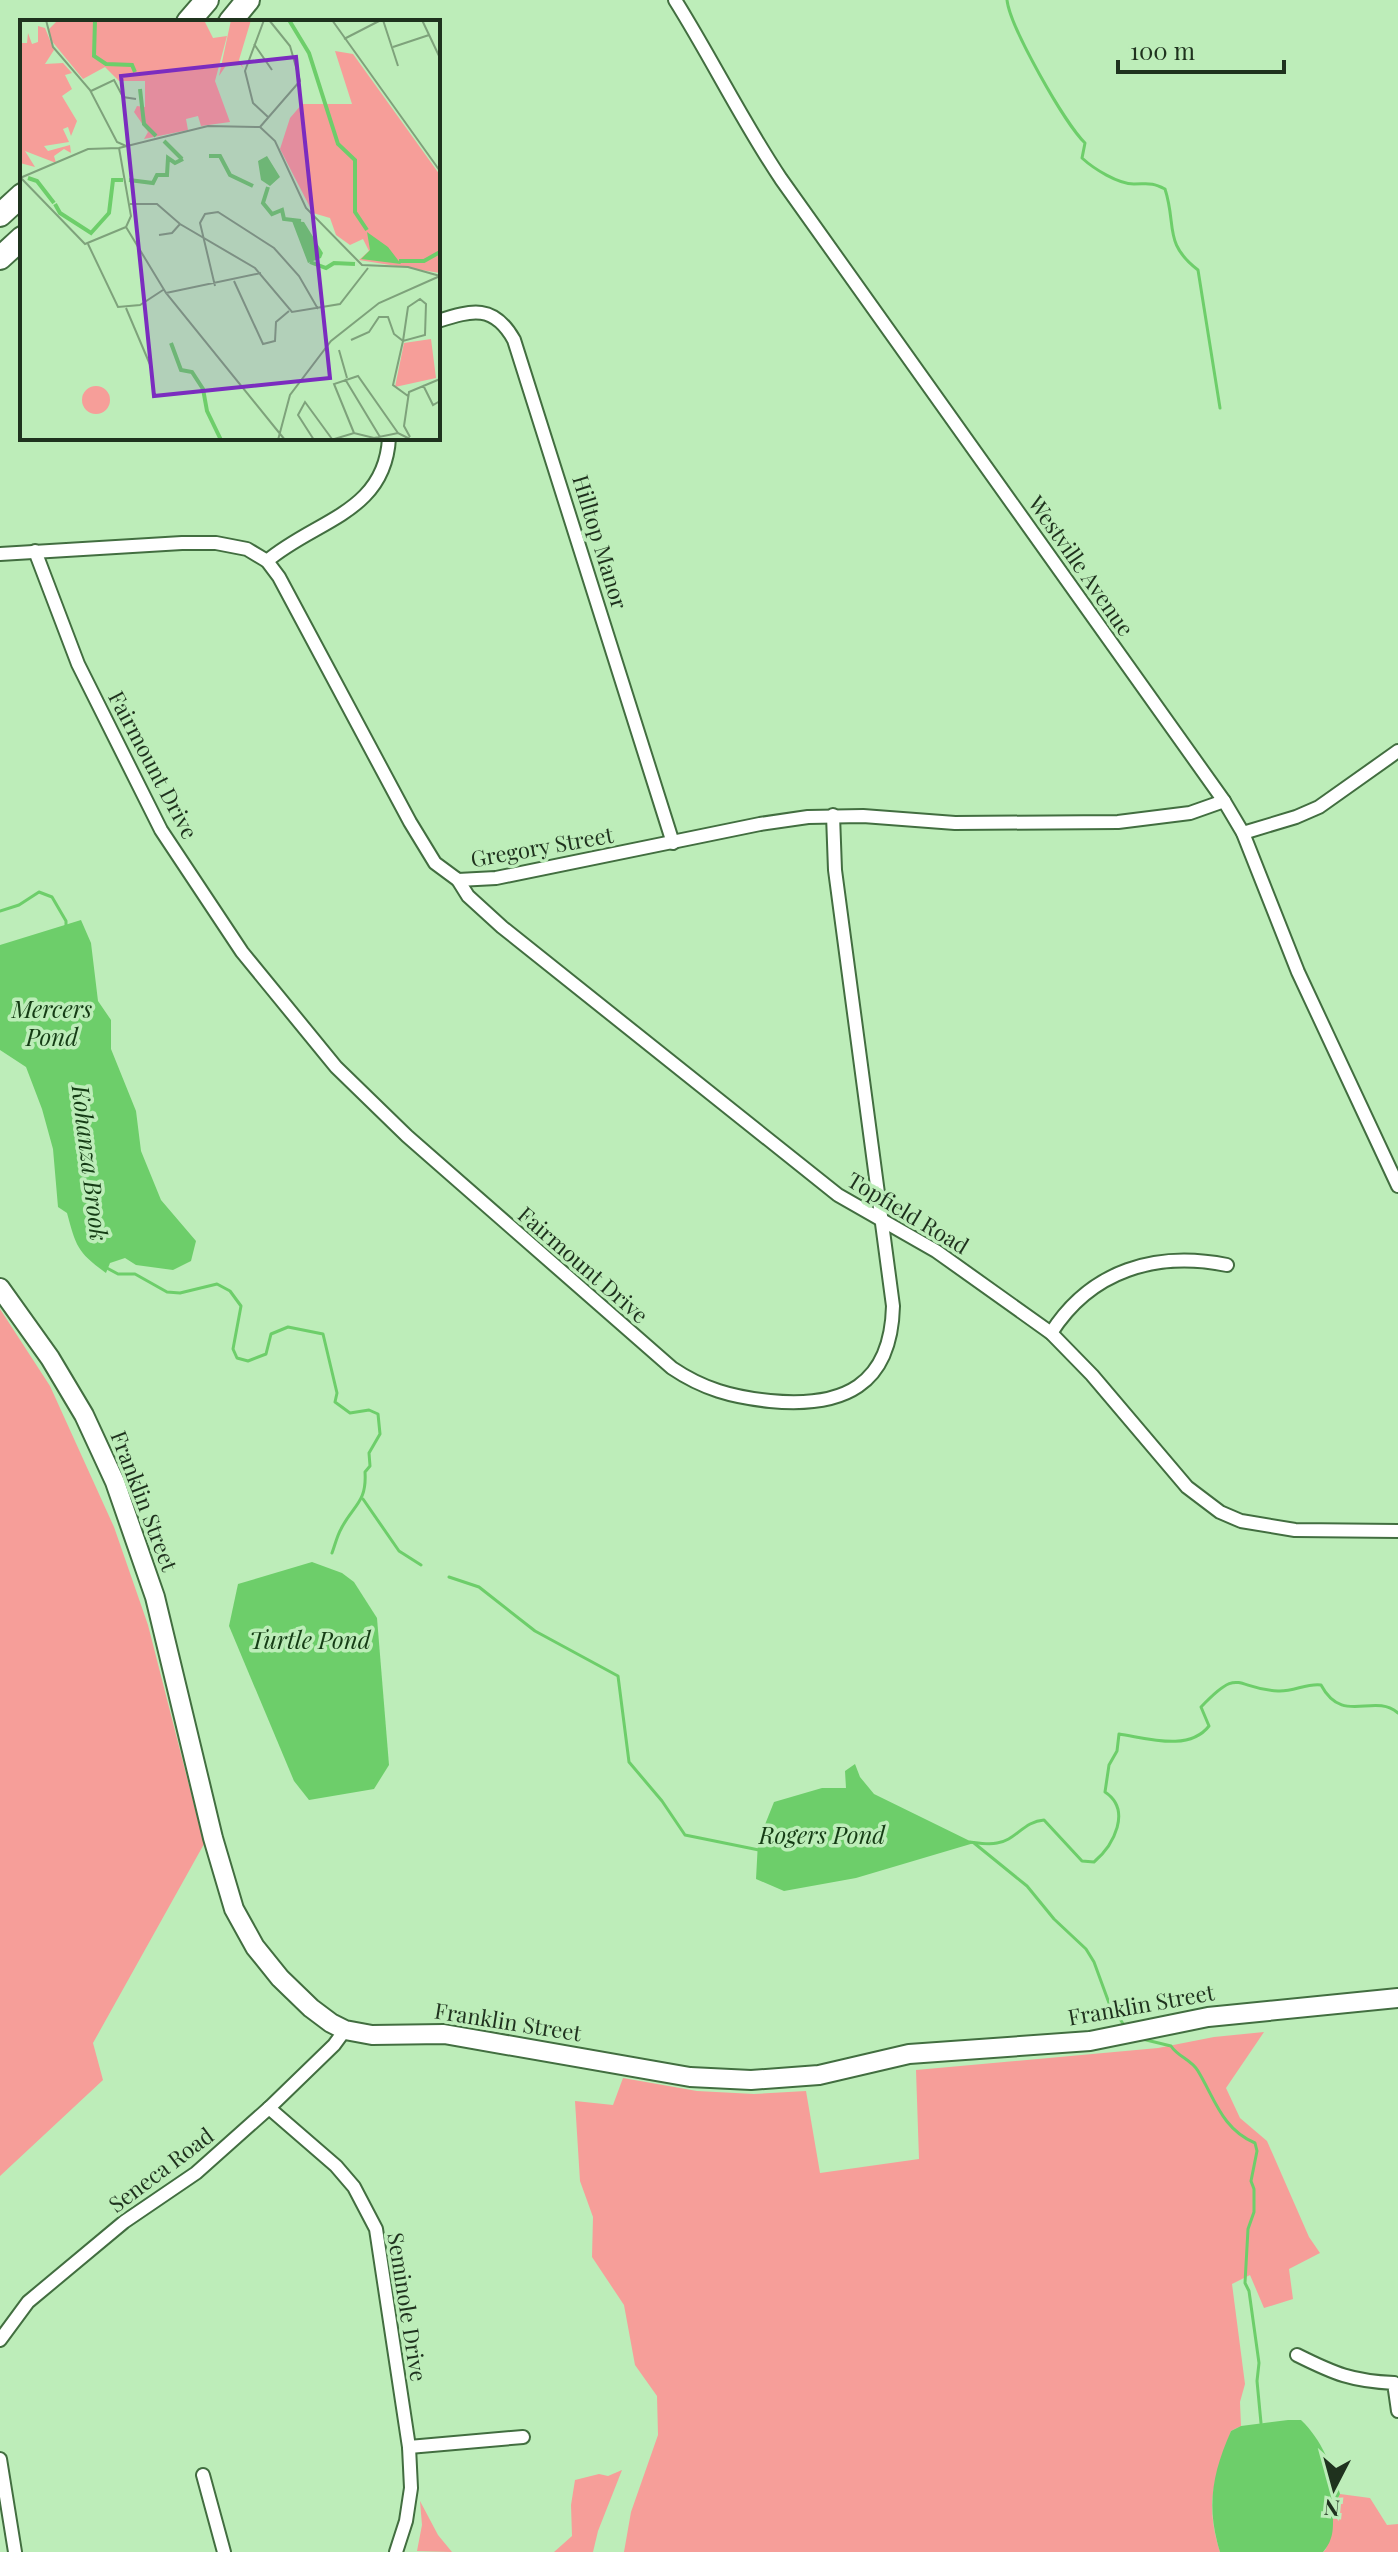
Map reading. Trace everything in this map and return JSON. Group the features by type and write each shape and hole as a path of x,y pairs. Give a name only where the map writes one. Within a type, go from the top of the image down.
{"highway":[{"path":"190,20 207,0"},
{"path":"232,20 248,0"},
{"path":"0,215 20,197"},
{"path":"0,258 20,240"}],"main road":[{"name":"Franklin Street","path":"0,1288 64,1380 100,1446 115,1482 155,1597 213,1838 234,1909 255,1947 280,1978 321,2017 345,2030 372,2035 444,2034 690,2077 751,2080 819,2075 909,2054 1090,2041 1208,2017 1398,1998"}],"street":[{"name":"Westville Avenue","path":"675,0 705,47 751,134 781,179 1224,801 1243,833 1298,972 1398,1186"},
{"name":"Hilltop Manor","path":"440,320 464,313 490,314 507,327 514,340 673,843"},
{"path":"0,554 216,543 247,549 267,561 367,495 385,468 389,440"},
{"name":"Fairmount Drive","path":"35,551 78,664 161,830 242,952 336,1067 407,1136 672,1368 692,1381 745,1399 789,1403 833,1399 862,1385 874,1374 893,1326 893,1306 835,870 833,815"},
{"name":"Gregory Street","path":"267,561 279,577 410,822 435,863 458,880 496,878 760,824 833,815 955,823 1118,822 1190,813 1224,801"},
{"path":"1243,833 1319,807 1398,751"},
{"name":"Topfield Road","path":"458,880 468,896 515,937 838,1195 936,1251 1051,1333 1092,1375 1182,1482 1220,1512 1241,1521 1295,1530 1398,1531"},
{"path":"1051,1333 1074,1302 1122,1271 1171,1260 1200,1260 1227,1265"},
{"name":"Seneca Road","path":"0,2340 28,2302 124,2222 196,2173 269,2108 334,2045 345,2030"},
{"name":"Seminole Drive","path":"269,2108 336,2166 354,2187 376,2229 409,2447 411,2488 406,2521 396,2552"},
{"path":"1297,2355 1343,2377 1394,2383 1398,2411"},
{"path":"409,2447 523,2437"},
{"path":"0,2459 15,2552"},
{"path":"203,2475 224,2552"}],"shaded area":[{"path":"0,1309 50,1386 114,1527 148,1625 204,1844 93,2043 103,2080 0,2176"},
{"path":"1264,2032 1226,2088 1240,2118 1267,2141 1309,2237 1320,2253 1289,2269 1293,2299 1264,2308 1250,2275 1232,2284 1245,2384 1240,2402 1241,2426 1231,2431 1214,2490 1213,2518 1220,2552 624,2552 631,2512 658,2435 657,2396 635,2365 624,2305 592,2257 593,2217 580,2181 575,2101 613,2105 623,2078 697,2091 754,2094 806,2091 820,2173 919,2159 916,2070 1158,2048 1214,2037"},
{"path":"622,2470 593,2552 554,2552 572,2536 571,2505 575,2480 599,2474 608,2476"},
{"path":"1340,2494 1370,2498 1387,2525 1398,2524 1398,2552 1323,2552 1332,2511"},
{"path":"420,2501 438,2535 452,2552 417,2551 422,2525"}],"water":[{"name":"Mercers Pond","path":"81,920 91,943 98,1001 111,1020 111,1049 136,1111 141,1151 161,1200 196,1241 191,1261 173,1270 136,1265 125,1258 110,1263 106,1273 83,1253 67,1213 58,1207 53,1149 26,1067 0,1050 0,945"},
{"name":"Turtle Pond","path":"312,1562 342,1573 354,1582 377,1618 389,1765 374,1789 309,1800 294,1781 229,1626 238,1584"},
{"name":"Rogers Pond","path":"855,1764 860,1777 874,1794 974,1843 856,1878 784,1891 756,1879 758,1842 774,1802 822,1788 846,1788 845,1771"},
{"path":"1301,2420 1315,2436 1337,2484 1340,2494 1334,2509 1329,2543 1323,2552 1220,2552 1213,2520 1213,2491 1219,2462 1231,2431 1241,2426"}],"waterway":[{"path":"1007,0 1018,31 1040,74 1085,143 1082,158 1114,179 1134,184 1153,184 1165,189 1175,242 1198,270 1220,408"},
{"name":"Kohanza Brook","path":"0,911 19,905 39,892 52,897 66,921 66,928"},
{"name":"Kohanza Brook","path":"105,1267 118,1274 135,1274 167,1292 180,1293 217,1284 230,1291 241,1306 233,1349 237,1358 248,1361 266,1354 271,1334 288,1327 323,1334 337,1393 335,1402 350,1413 369,1410 378,1414 380,1434 369,1453 370,1466 365,1472 364,1491 341,1529 332,1553"},
{"name":"Kohanza Brook","path":"363,1499 399,1551 421,1565"},
{"name":"Kohanza Brook","path":"449,1577 479,1587 535,1631 618,1676 629,1762 662,1801 685,1835 759,1850"},
{"name":"Kohanza Brook","path":"970,1842 991,1844 1003,1841 1044,1820 1082,1861 1094,1862 1108,1846 1119,1818 1113,1799 1105,1792 1109,1765 1117,1751 1119,1734 1167,1741 1190,1739 1201,1734 1209,1726 1201,1707 1231,1683 1278,1691 1321,1685 1339,1704 1388,1707 1398,1713"},
{"path":"974,1843 1027,1886 1054,1919 1086,1949 1109,2003 1126,2028"},
{"path":"1138,2038 1171,2046 1192,2064 1227,2121 1255,2143 1257,2151 1251,2181 1254,2212 1248,2229 1245,2283 1249,2291 1259,2363 1257,2381 1261,2423"}]}
